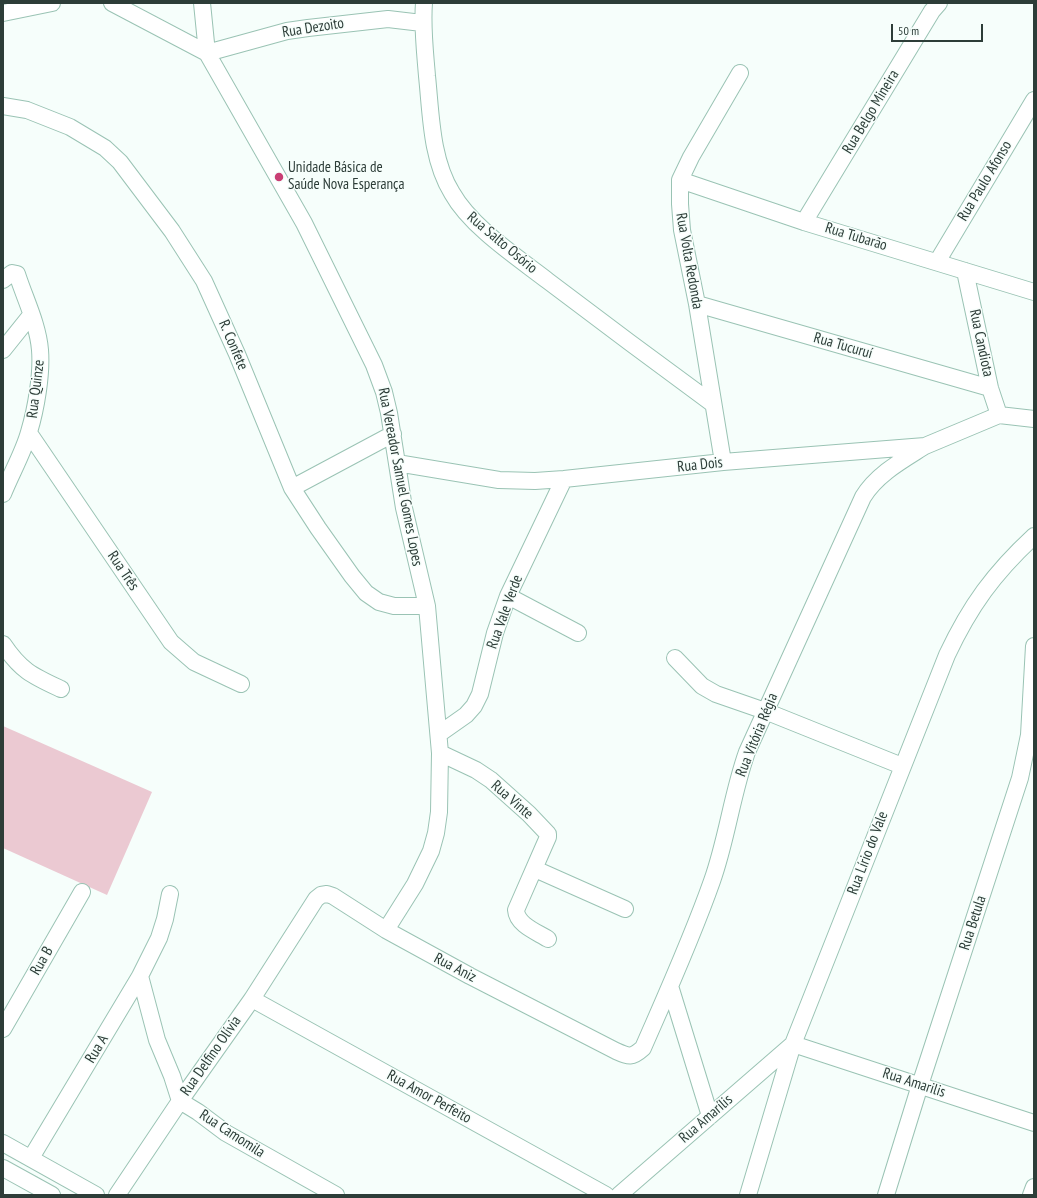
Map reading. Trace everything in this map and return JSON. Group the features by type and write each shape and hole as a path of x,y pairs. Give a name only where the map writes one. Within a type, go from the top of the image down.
{"street":[{"path":"3,13 52,3"},
{"path":"112,3 207,53"},
{"path":"202,3 207,53"},
{"name":"Rua Salto Osório","path":"424,3 422,22 431,117 436,150 445,180 461,208 472,220 514,255 713,404"},
{"name":"Rua Belgo Mineira","path":"804,222 932,11 939,3"},
{"name":"Rua Dezoito","path":"207,53 287,31 388,19 422,22"},
{"name":"Rua Vereador Samuel Gomes Lopes","path":"207,53 304,223 374,365 384,392 393,434 411,537 427,606 440,753 439,812 436,833 430,851 415,884 386,930"},
{"name":"Rua Volta Redonda","path":"723,462 697,304 682,230 680,180 691,157 740,73"},
{"name":"Rua Paulo Afonso","path":"937,262 1034,100"},
{"name":"R. Confete","path":"3,106 27,110 70,127 105,148 120,162 156,208 180,243 213,298 292,488 318,528 366,593 379,602 394,606 427,606"},
{"name":"Rua Tubarão","path":"680,180 804,222 1034,292"},
{"name":"Rua Candiota","path":"965,271 990,388 999,415"},
{"name":"Rua Quinze","path":"3,280 8,275 15,273 17,274 38,338 40,364 35,405 29,433 3,494"},
{"name":"Rua Tucuruí","path":"697,304 990,388"},
{"path":"3,350 31,315"},
{"path":"999,415 1034,419"},
{"name":"Rua Dois","path":"397,463 499,480 534,481 564,479 723,462 925,446 999,415"},
{"name":"Rua Três","path":"29,433 171,642 194,662 241,684"},
{"path":"292,488 393,434"},
{"name":"Rua Vitória Régia","path":"616,1051 626,1056 636,1055 643,1048 670,986 712,881 727,832 739,776 747,752 868,489 882,476 925,446"},
{"name":"Rua Vale Verde","path":"438,734 466,714 474,706 480,694 495,633 508,596 564,479"},
{"name":"Rua Lírio do Vale","path":"748,1195 793,1044 947,655 967,616 997,574 1012,556 1034,536"},
{"path":"508,596 578,634"},
{"path":"3,644 18,664 30,674 61,689"},
{"name":"Rua Betula","path":"886,1195 920,1085 1020,778 1029,735 1034,646"},
{"path":"676,658 694,679 709,690 766,711 902,766"},
{"name":"Rua Vinte","path":"440,753 476,770 491,780 507,793 546,831 548,837 535,869 516,907 516,914 526,925 548,939"},
{"path":"535,869 625,909"},
{"name":"Rua B","path":"3,1029 82,892"},
{"name":"Rua A","path":"31,1158 140,976 159,938 165,919 170,894"},
{"name":"Rua Aniz","path":"304,917 316,899 321,895 327,894 333,896 386,930 470,976 616,1051"},
{"name":"Rua Delfino Olívia","path":"117,1195 180,1101 252,999 304,917"},
{"path":"140,976 158,1040 180,1101"},
{"path":"670,986 710,1116"},
{"name":"Rua Amor Perfeito","path":"252,999 606,1195"},
{"name":"Rua Amarilis","path":"793,1044 1034,1123"},
{"name":"Rua Amarílis","path":"618,1195 637,1187 710,1116 793,1044"},
{"name":"Rua Camomila","path":"180,1101 198,1112 226,1133 336,1195"},
{"path":"3,1143 96,1195"},
{"path":"3,1168 52,1195"},
{"path":"1032,1195 1034,1187"}],"shaded area":[{"path":"3,726 152,792 107,895 3,848"}],"place":[{"name":"Unidade Básica de Saúde Nova Esperança","path":"279,177"}]}
